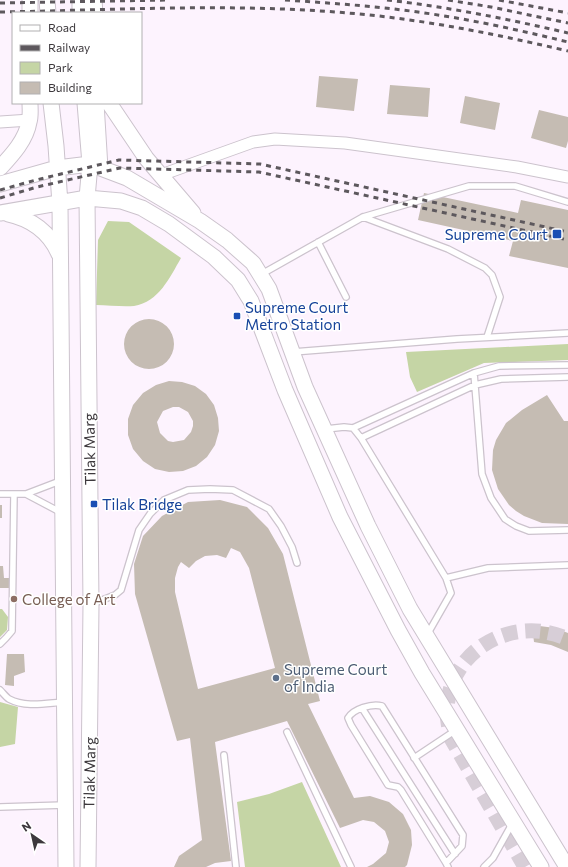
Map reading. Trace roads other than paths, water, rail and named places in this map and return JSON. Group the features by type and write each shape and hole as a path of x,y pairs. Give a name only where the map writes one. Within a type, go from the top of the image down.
{"main road":[{"path":"30,0 30,12"},
{"path":"48,0 48,12"},
{"path":"80,0 80,12"},
{"path":"94,0 95,12"},
{"path":"0,168 20,143 28,127 30,120 30,104"},
{"name":"Tilak Marg","path":"51,104 60,204 66,867"},
{"path":"85,104 95,166"},
{"path":"95,166 96,104"},
{"path":"110,104 146,158 200,221"},
{"path":"0,184 57,168 95,166 127,178 200,221 227,240 253,263 269,289 305,387 368,526 410,609 567,867"},
{"name":"Tilak Marg","path":"88,867 91,605 87,198 95,166"},
{"path":"1,213 60,204 87,198 121,201 142,208 169,224 212,255 238,280 251,301 284,390 340,517 398,630 541,867"},
{"path":"1,213 20,217 38,227 53,242 60,254"},
{"path":"212,255 227,240"},
{"path":"65,676 90,675"}],"street":[{"path":"0,122 30,120"},
{"path":"161,175 253,142 275,139 345,143 517,167 568,177"}],"lane":[{"path":"260,275 363,217 469,186 515,186 568,202"},
{"path":"363,217 448,250 485,268 492,276 500,297 487,338"},
{"path":"318,242 346,297"},
{"path":"292,352 568,332"},
{"path":"324,429 344,427 353,428 474,372 499,366 568,365"},
{"path":"474,372 482,474 491,498 505,519 516,526 529,531 568,530"},
{"path":"361,438 475,385 501,379 568,378"},
{"path":"353,428 361,438 446,578 451,593 426,636"},
{"path":"0,494 26,494 62,480"},
{"path":"91,605 121,590 138,530 150,514 164,500 188,490 233,490 269,509 281,526 292,547 297,563"},
{"path":"0,644 12,631 14,494"},
{"path":"26,494 63,514"},
{"path":"446,578 488,568 568,564"},
{"path":"0,690 8,699 19,703 31,704 65,702"},
{"path":"374,704 382,706 463,835 462,846 447,865 401,790 398,787 388,785 351,725 348,718 350,715 362,708 374,704"},
{"path":"362,708 455,854"},
{"path":"414,758 457,729"},
{"path":"287,732 351,867"},
{"path":"224,755 236,867"},
{"path":"0,807 66,805"},
{"path":"484,867 493,858 514,822"}],"tunnel":[{"path":"525,867 452,740 447,714 451,688 459,670 472,654 488,642 507,634 527,631 547,632 568,639"}],"railway":[{"path":"0,3 168,0"},
{"path":"285,0 368,6 437,15 494,25 568,42"},
{"path":"387,0 478,14 568,33"},
{"path":"448,0 491,7 568,23"},
{"path":"499,0 568,13"},
{"path":"0,12 174,8 261,8 348,13 431,23 486,33 568,51"},
{"path":"0,190 119,160 260,164 568,232"},
{"path":"0,198 37,187 120,168 259,172 568,240"}],"place":[{"name":"Supreme Court","path":"557,234"},
{"name":"Supreme Court‌ Metro Station","path":"237,316"},
{"name":"Tilak Bridge","path":"94,504"},
{"name":"College of Art","path":"14,599"},
{"name":"Supreme Court of India","path":"276,678"}]}
